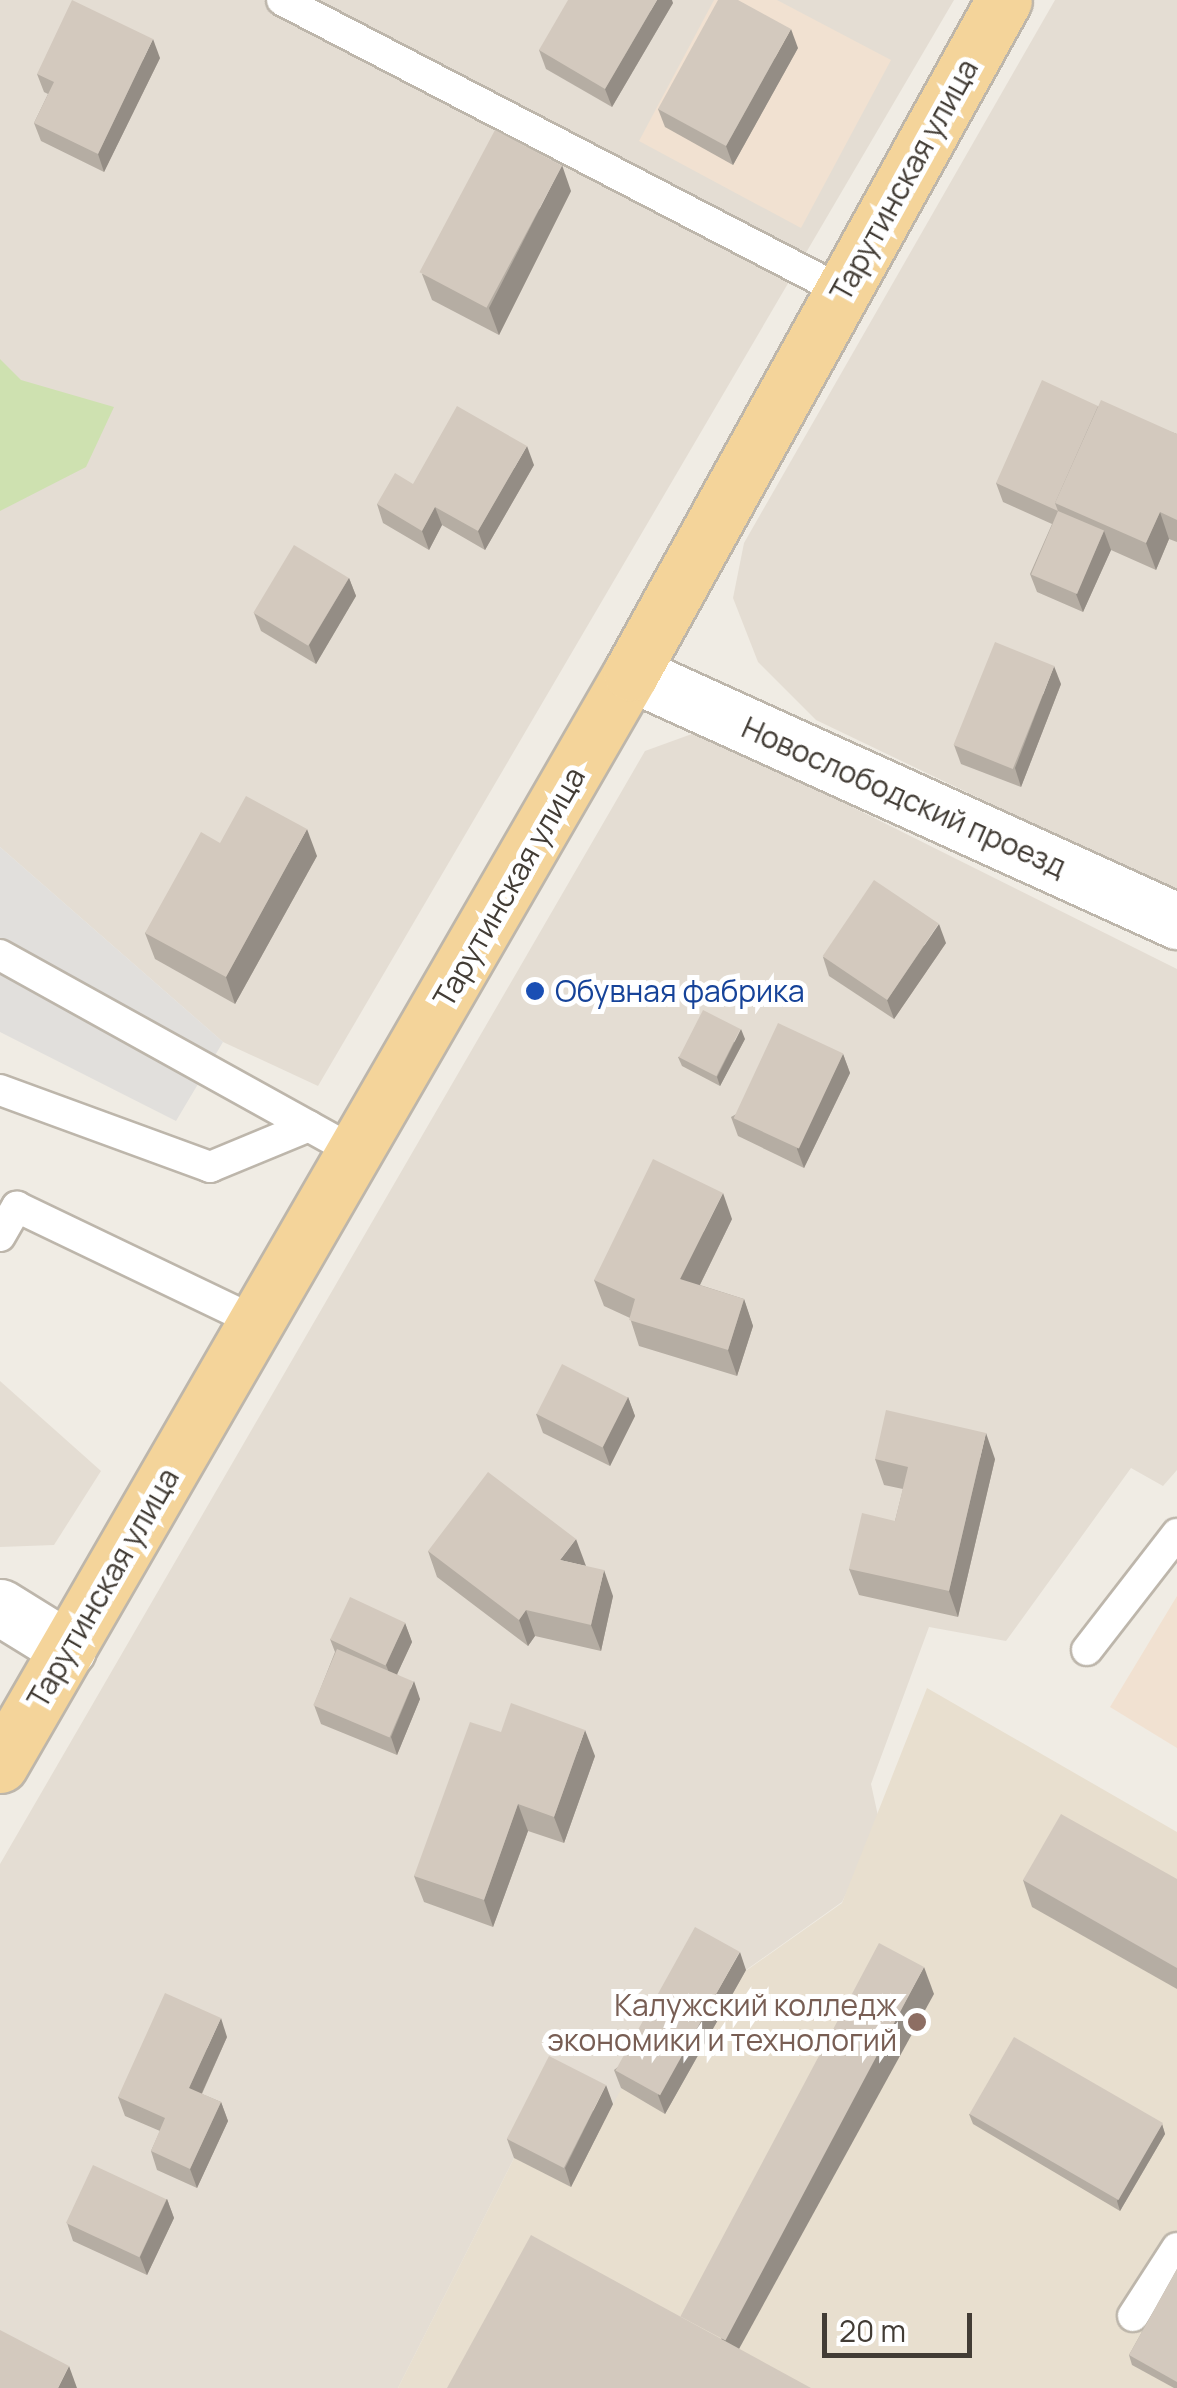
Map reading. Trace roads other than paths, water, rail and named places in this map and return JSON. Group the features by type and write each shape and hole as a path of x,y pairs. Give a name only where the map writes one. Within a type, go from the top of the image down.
{"main road":[{"name":"Тарутинская улица","path":"0,1766 631,673 1004,0"}],"street":[{"name":"Новослободский проезд","path":"631,673 1177,921"},
{"path":"0,1607 68,1649"}],"lane":[{"path":"282,0 844,292"},
{"path":"0,954 357,1153"},
{"path":"0,1090 210,1168 308,1126"},
{"path":"0,1236 17,1207 257,1322"},
{"path":"1087,1650 1177,1534"},
{"path":"1133,2316 1177,2248"}],"place":[{"name":"Обувная фабрика","path":"535,991"},
{"name":"Калужский колледж экономики и технологий","path":"917,2022"}]}
